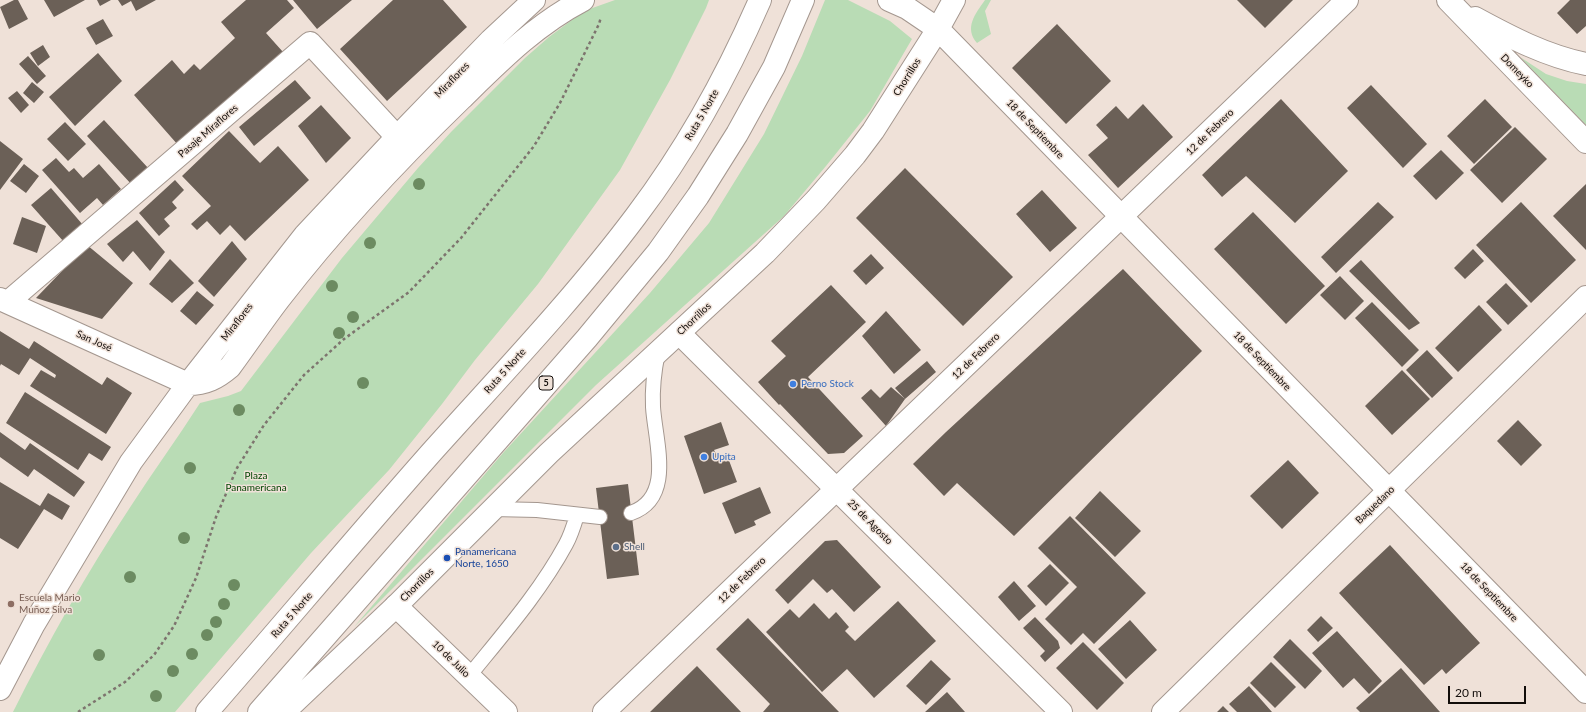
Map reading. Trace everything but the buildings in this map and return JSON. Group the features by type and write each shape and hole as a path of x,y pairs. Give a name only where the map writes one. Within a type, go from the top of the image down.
{"main road":[{"name":"Miraflores","path":"0,689 38,617 127,469 188,384 306,235 397,137 491,40 534,0"},
{"path":"188,384 200,384 210,381 221,375 230,367 280,299 328,239 403,157 525,38 557,14 583,0"},
{"name":"Ruta 5 Norte","path":"207,712 377,514 565,303 635,218 691,134 724,75 760,0"},
{"name":"5","path":"259,712 587,338 658,252 698,196 737,134 774,67 803,0"},
{"name":"18 de Septiembre","path":"889,0 907,8 938,29 1120,217 1586,692"},
{"name":"Chorrillos","path":"284,712 396,606 549,453 679,333 816,200 855,155 890,105 938,29 954,0"},
{"path":"938,29 961,0"},
{"name":"12 de Febrero","path":"604,712 1347,0"},
{"name":"Domeyko","path":"1449,0 1474,17 1507,36 1542,51 1586,64"},
{"name":"Domeyko","path":"1449,0 1586,142"},
{"name":"Pasaje Miraflores","path":"4,300 310,43 397,137"},
{"name":"Baquedano","path":"1163,712 1390,491 1586,297"},
{"name":"San José","path":"4,300 188,384"},
{"name":"25 de Agosto","path":"679,333 1061,712"},
{"name":"10 de Julio","path":"396,606 506,712"}],"lane":[{"path":"631,513 640,510 652,500 659,475 660,459 654,424 653,400 654,370 658,352"},
{"path":"493,509 537,510 600,517"},
{"path":"469,676 524,607 553,566 567,542 577,515"}],"path":[{"path":"78,712 125,682 154,655 174,626 196,578 216,517 237,468 264,425 304,375 344,339 409,292 462,238 534,146 580,65 599,24 603,10"}],"green space":[{"name":"Plaza Panamericana","path":"615,0 709,0 670,80 620,170 538,284 475,360 389,470 311,553 175,712 13,712 54,634 98,558 200,403 241,391 342,258 418,168 451,132 525,58 549,37 584,11"},
{"path":"825,0 848,0 890,21 912,39 870,111 784,216 596,385 354,627 503,453 650,293 709,223 764,134 802,56"},
{"path":"985,0 991,0 985,11 991,34 977,43 971,32 971,26 972,21"},
{"path":"1520,57 1546,74 1567,81 1586,84 1586,125"}],"place":[{"name":"Perno Stock","path":"793,384"},
{"name":"Upita","path":"704,457"},
{"name":"Shell","path":"616,547"},
{"name":"Panamericana Norte, 1650","path":"447,558"},
{"name":"Escuela Mario Muñoz Silva","path":"11,604"}]}
